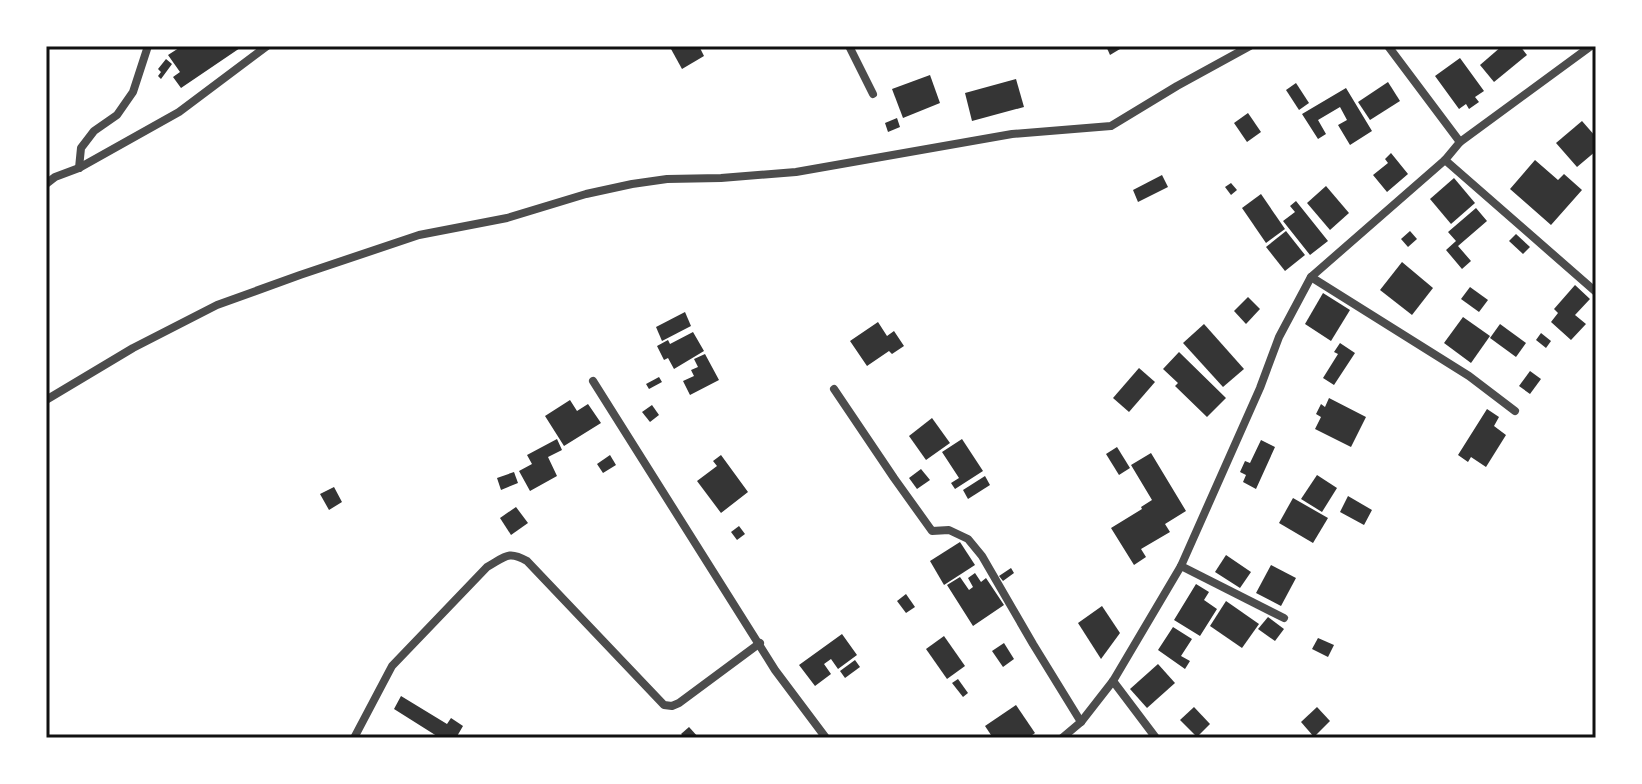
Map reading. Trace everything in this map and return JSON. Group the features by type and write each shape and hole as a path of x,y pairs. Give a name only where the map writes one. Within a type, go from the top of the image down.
{"street":[{"path":"79,168 81,148 94,131 117,115 133,92 148,46"},
{"path":"46,184 179,112 267,46"},
{"path":"849,46 873,94"},
{"path":"46,400 133,348 217,305 419,235 507,218 586,194 632,184 667,179 796,172 1012,134 1111,126 1250,46"},
{"path":"1388,46 1460,142"},
{"path":"1062,738 1081,722 1113,681 1181,566 1260,388 1279,337 1311,277 1445,160 1460,142 1591,46"},
{"path":"1445,160 1596,292"},
{"path":"1311,277 1469,376 1515,411"},
{"path":"593,381 775,670 826,738"},
{"path":"834,389 932,531 949,530 968,539 982,556 1081,722"},
{"path":"354,738 392,666 487,567 507,556 516,555 527,561 664,705 679,703 760,643"},
{"path":"1181,566 1284,618"},
{"path":"1113,681 1156,738"}],"building":[{"path":"182,46 243,46 181,88 173,77 180,72 168,55"},
{"path":"699,46 704,56 682,69 671,49"},
{"path":"1106,46 1125,46 1110,55"},
{"path":"1502,46 1520,46 1527,55 1494,82 1480,65"},
{"path":"1460,58 1484,91 1475,97 1479,102 1469,109 1466,104 1459,109 1435,76"},
{"path":"166,59 172,64 161,79 158,69"},
{"path":"930,75 940,103 903,118 892,89"},
{"path":"1016,79 1024,107 972,121 965,93"},
{"path":"1388,82 1400,101 1370,120 1358,102"},
{"path":"1296,83 1309,103 1299,110 1286,90"},
{"path":"1346,88 1372,131 1350,145 1338,125 1347,120 1340,107 1318,120 1326,134 1318,139 1302,114"},
{"path":"1248,113 1261,132 1247,142 1234,123"},
{"path":"897,118 900,127 888,132 885,123"},
{"path":"1582,121 1596,137 1596,151 1577,167 1556,143"},
{"path":"1391,153 1408,174 1387,192 1373,175 1388,163 1385,159"},
{"path":"1535,160 1558,180 1564,174 1582,190 1551,225 1510,189"},
{"path":"1162,175 1168,187 1138,202 1133,190"},
{"path":"1454,178 1475,203 1451,224 1430,199"},
{"path":"1231,183 1237,190 1231,195 1225,187"},
{"path":"1326,186 1349,213 1330,230 1307,203"},
{"path":"1261,194 1285,229 1266,243 1242,208"},
{"path":"1296,201 1328,241 1310,255 1283,221 1295,212 1290,206"},
{"path":"1476,208 1487,221 1458,246 1471,261 1462,269 1446,250 1456,241 1448,232"},
{"path":"1286,231 1305,255 1285,271 1266,247"},
{"path":"1410,231 1417,239 1408,247 1401,239"},
{"path":"1516,234 1530,247 1523,254 1509,241"},
{"path":"1402,262 1433,288 1412,315 1380,290"},
{"path":"1575,285 1590,299 1575,315 1586,324 1571,340 1551,322 1558,313 1554,309"},
{"path":"1470,287 1488,300 1479,312 1461,299"},
{"path":"1323,293 1350,310 1331,341 1305,324"},
{"path":"1248,297 1260,309 1246,324 1234,311"},
{"path":"685,312 691,326 662,341 656,327"},
{"path":"1463,317 1490,336 1471,363 1444,343"},
{"path":"878,322 887,336 894,331 904,346 892,354 889,351 867,366 850,341"},
{"path":"1204,324 1244,369 1223,387 1183,343"},
{"path":"1500,324 1526,343 1516,357 1490,338"},
{"path":"693,332 704,351 674,369 668,358 664,360 657,346 668,340 670,344"},
{"path":"1541,333 1551,341 1546,348 1536,340"},
{"path":"1340,343 1355,353 1334,385 1323,378 1338,354 1334,352"},
{"path":"1179,352 1226,398 1207,417 1175,386 1178,383 1163,369"},
{"path":"705,354 719,380 690,395 683,381 694,376 691,370 698,367 694,359"},
{"path":"1139,368 1155,382 1129,412 1113,398"},
{"path":"1530,371 1541,379 1530,394 1519,386"},
{"path":"659,377 662,382 649,389 646,384"},
{"path":"1329,398 1366,417 1351,447 1315,429 1321,417 1316,414 1321,404 1325,407"},
{"path":"570,400 577,411 588,404 601,423 564,446 545,416"},
{"path":"652,405 659,415 650,422 642,412"},
{"path":"1487,409 1499,417 1494,426 1506,435 1486,467 1471,457 1468,462 1458,455"},
{"path":"932,418 950,443 926,460 909,436"},
{"path":"557,439 562,450 548,457 557,476 530,491 519,471 532,464 527,455"},
{"path":"962,439 983,471 955,489 951,483 959,478 942,452"},
{"path":"1261,440 1275,447 1256,489 1243,482 1246,475 1240,472 1245,461 1250,463"},
{"path":"1117,447 1130,468 1119,475 1106,454"},
{"path":"1151,453 1186,511 1165,524 1170,532 1141,549 1146,557 1134,565 1111,528 1152,500 1131,465"},
{"path":"610,455 616,465 603,473 597,464"},
{"path":"721,455 748,492 721,513 697,481 717,466 713,461"},
{"path":"921,469 930,480 917,489 909,478"},
{"path":"514,472 518,483 501,490 497,478"},
{"path":"1317,475 1337,488 1322,512 1301,499"},
{"path":"985,476 990,485 968,499 963,490"},
{"path":"334,487 342,502 329,510 320,494"},
{"path":"1348,496 1372,510 1364,525 1340,512"},
{"path":"1293,498 1328,518 1313,543 1279,523"},
{"path":"516,507 528,523 511,535 500,518"},
{"path":"739,526 745,534 737,540 731,532"},
{"path":"960,542 975,565 944,585 930,561"},
{"path":"1226,555 1251,572 1240,588 1215,572"},
{"path":"1271,565 1296,578 1281,606 1256,593"},
{"path":"1011,568 1014,573 1003,581 999,576"},
{"path":"975,573 981,582 986,578 1004,605 973,626 947,585 960,577 969,590 973,587 968,578"},
{"path":"1196,584 1209,592 1204,600 1217,609 1200,636 1174,620"},
{"path":"906,594 915,607 906,613 897,601"},
{"path":"1226,601 1259,624 1242,648 1210,626"},
{"path":"1102,606 1120,633 1101,659 1078,623"},
{"path":"1268,617 1284,629 1275,641 1258,629"},
{"path":"1173,627 1192,639 1181,656 1190,661 1185,669 1158,650"},
{"path":"842,634 857,655 838,669 831,659 824,664 831,674 815,686 799,665"},
{"path":"944,636 965,666 947,679 926,649"},
{"path":"1318,638 1334,645 1328,657 1312,649"},
{"path":"1004,643 1014,659 1003,667 992,651"},
{"path":"855,660 860,667 845,678 840,671"},
{"path":"1158,664 1175,683 1147,708 1130,689"},
{"path":"958,679 968,693 963,697 952,683"},
{"path":"401,696 447,724 451,718 463,726 456,738 440,738 394,709"},
{"path":"1016,705 1035,733 1028,738 993,738 985,726"},
{"path":"1194,707 1210,724 1197,737 1180,720"},
{"path":"1317,707 1330,721 1314,737 1301,722"},
{"path":"689,727 699,738 685,738 681,734"}]}
